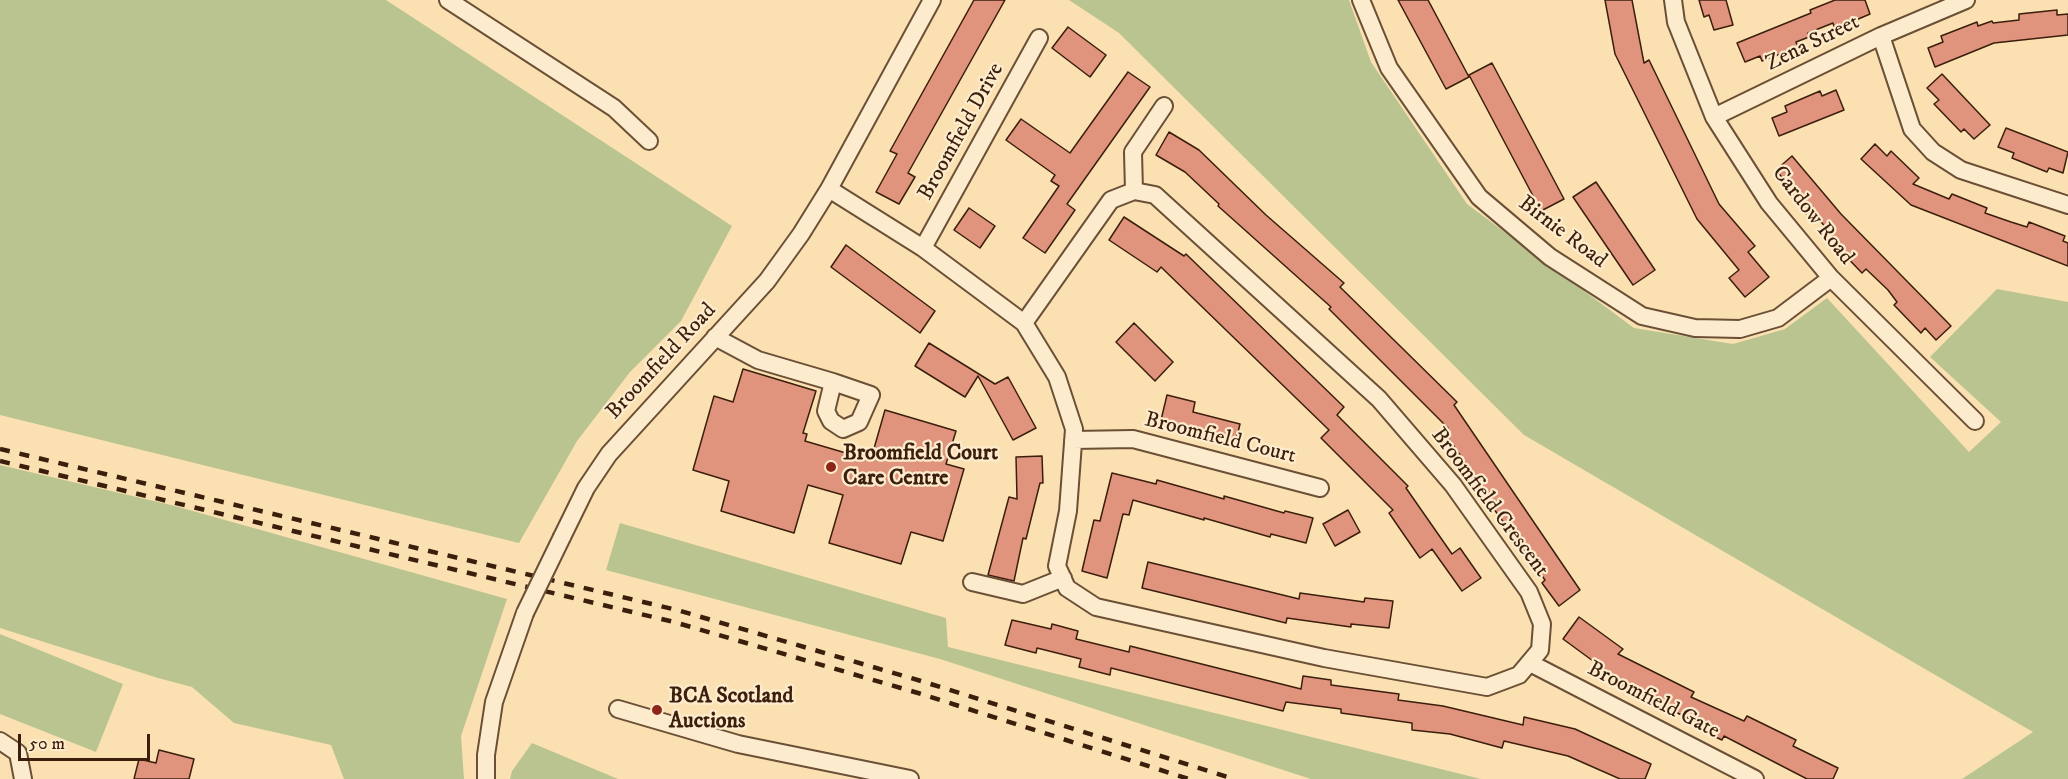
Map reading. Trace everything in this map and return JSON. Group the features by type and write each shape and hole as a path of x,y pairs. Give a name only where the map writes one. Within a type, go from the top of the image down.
{"street":[{"path":"448,0 614,108 649,141"},
{"name":"Broomfield Road","path":"486,779 486,755 494,702 525,613 586,488 609,454 768,281 829,189 932,0"},
{"name":"Birnie Road","path":"1361,0 1389,68 1479,197 1551,257 1642,316 1695,328 1740,329 1778,318 1831,278"},
{"name":"Cardow Road","path":"1673,0 1676,22 1714,117 1769,203 1831,278 1975,421"},
{"name":"Zena Street","path":"1714,117 1881,36 1966,0"},
{"path":"1881,36 1912,129 1933,152 1961,170 2068,206"},
{"name":"Broomfield Drive","path":"923,248 1039,38"},
{"path":"1024,323 1111,200 1134,191 1133,152 1164,106"},
{"path":"829,189 923,248 1024,323 1057,377 1074,429 1068,511 1057,566 1067,588 1096,607 1324,658 1487,687 1519,675 1530,663"},
{"name":"Broomfield Crescent","path":"1134,191 1155,195 1379,399 1453,485 1529,592 1542,624 1540,650 1530,663"},
{"path":"715,337 758,360 833,382 872,395 859,422 843,429 831,422 826,411 833,382"},
{"name":"Broomfield Court","path":"1073,440 1133,439 1320,488"},
{"path":"972,582 1023,594 1063,578"},
{"name":"Broomfield Gate","path":"1530,663 1755,779"},
{"path":"618,709 738,744 910,779"},
{"path":"0,741 18,753 24,774 23,779"}],"green space":[{"path":"0,0 386,0 732,226 681,321 630,372 577,441 519,543 0,415"},
{"path":"1069,0 1349,0 1371,62 1467,204 1634,328 1733,344 1785,329 1827,298 1969,452 2001,422 1930,357 1997,289 2068,302 2068,779 1962,779 2033,732 1524,435 1119,33"},
{"path":"0,465 175,506 507,599 461,736 464,779 344,779 331,745 234,723 192,687 0,628"},
{"path":"620,523 946,618 948,647 1481,779 1311,779 940,659 606,570"},
{"path":"0,634 123,684 96,752 0,714"},
{"path":"532,743 618,779 510,779 512,771"}],"building":[{"path":"974,0 1005,0 908,173 915,177 899,204 876,192 897,154 890,151"},
{"path":"1398,0 1428,0 1469,77 1446,89"},
{"path":"1605,0 1632,0 1644,63 1649,60 1719,204 1755,246 1748,252 1769,277 1745,297 1729,278 1739,270 1697,219 1615,54"},
{"path":"1699,0 1726,0 1733,25 1714,30 1709,15 1704,17"},
{"path":"1835,0 1865,0 1870,14 1835,29 1833,23 1808,33 1809,37 1796,42 1798,47 1762,61 1760,56 1745,62 1737,43 1811,13 1810,10"},
{"path":"2057,10 2057,15 2068,14 2068,35 1994,43 1935,67 1928,48 1943,42 1941,36 1977,22 1978,26 1992,21 1993,23 2019,20 2019,14"},
{"path":"1068,27 1106,55 1090,77 1052,48"},
{"path":"1492,63 1564,199 1541,211 1469,75"},
{"path":"1128,72 1150,87 1067,204 1075,210 1045,253 1023,238 1059,186 1051,181 1055,175 1006,140 1021,119 1070,153"},
{"path":"1942,74 1990,125 1974,139 1964,129 1961,132 1934,104 1939,100 1927,88"},
{"path":"1836,90 1844,110 1779,136 1772,118 1787,112 1785,106 1820,91 1822,96"},
{"path":"2006,128 2068,152 2063,173 2049,168 2047,172 2012,158 2014,153 1998,147"},
{"path":"1169,132 1199,150 1266,215 1344,283 1340,287 1457,402 1454,405 1580,590 1559,606 1542,583 1545,580 1468,473 1471,471 1444,432 1448,428 1329,309 1331,307 1218,206 1219,204 1185,172 1156,155"},
{"path":"1875,144 1887,156 1891,151 1919,178 1913,184 1949,199 1952,194 1987,208 1985,213 2011,222 2027,227 2029,222 2065,236 2063,241 2068,243 2068,266 1911,205 1861,159"},
{"path":"1792,156 1841,214 1951,326 1936,340 1925,328 1921,333 1894,305 1897,302 1888,290 1866,269 1862,273 1835,245 1838,242 1811,210 1806,214 1781,184 1785,181 1776,170"},
{"path":"1596,182 1655,270 1633,285 1573,197"},
{"path":"969,208 995,226 980,248 954,230"},
{"path":"1124,217 1184,256 1186,254 1344,407 1337,415 1408,486 1406,488 1452,554 1460,548 1481,578 1462,591 1432,549 1420,558 1389,513 1393,510 1321,438 1329,430 1161,267 1157,272 1109,240"},
{"path":"846,245 935,311 920,333 831,267"},
{"path":"1134,323 1173,362 1155,381 1116,342"},
{"path":"929,343 995,384 1008,377 1036,428 1013,440 978,376 965,397 915,366"},
{"name":"Broomfield Court Care Centre","path":"743,369 816,391 803,433 807,434 805,441 863,458 865,450 873,452 885,410 956,431 946,464 964,469 943,541 911,532 901,564 829,543 843,495 808,485 794,533 721,511 729,481 693,470 714,396 733,402"},
{"path":"1167,395 1195,402 1193,412 1240,424 1235,445 1199,436 1201,430 1161,420"},
{"path":"1042,456 1043,483 1040,483 1026,539 1023,538 1014,581 988,575 1009,497 1017,499 1016,457"},
{"path":"1112,473 1156,484 1157,480 1224,499 1224,496 1284,513 1285,511 1313,518 1306,543 1271,534 1270,537 1133,500 1129,515 1123,514 1107,578 1082,571 1094,520 1100,521"},
{"path":"1348,510 1360,532 1335,546 1323,524"},
{"path":"1148,562 1299,599 1300,593 1364,602 1365,598 1393,601 1389,628 1351,624 1351,627 1287,618 1286,623 1142,588"},
{"path":"1579,617 1623,649 1618,654 1694,692 1691,697 1744,721 1747,716 1796,740 1793,746 1838,768 1833,779 1807,779 1724,736 1722,740 1696,728 1698,723 1618,684 1619,680 1563,639"},
{"path":"1012,620 1051,629 1052,624 1078,631 1076,639 1129,652 1130,646 1301,689 1303,676 1331,680 1331,685 1399,694 1398,700 1443,706 1523,725 1524,717 1575,729 1651,764 1645,779 1620,779 1568,756 1504,741 1502,748 1450,734 1412,730 1412,723 1341,713 1341,709 1286,702 1283,711 1111,668 1110,675 1079,667 1081,659 1037,648 1036,653 1005,645"},
{"path":"159,750 194,759 189,779 134,779 139,759 156,763"}],"railway":[{"path":"0,449 677,610 921,681 1234,779"},
{"path":"0,461 674,622 918,693 1189,779"}],"place":[{"name":"Broomfield Court Care Centre","path":"831,467"},
{"name":"BCA Scotland Auctions","path":"657,710"}]}
